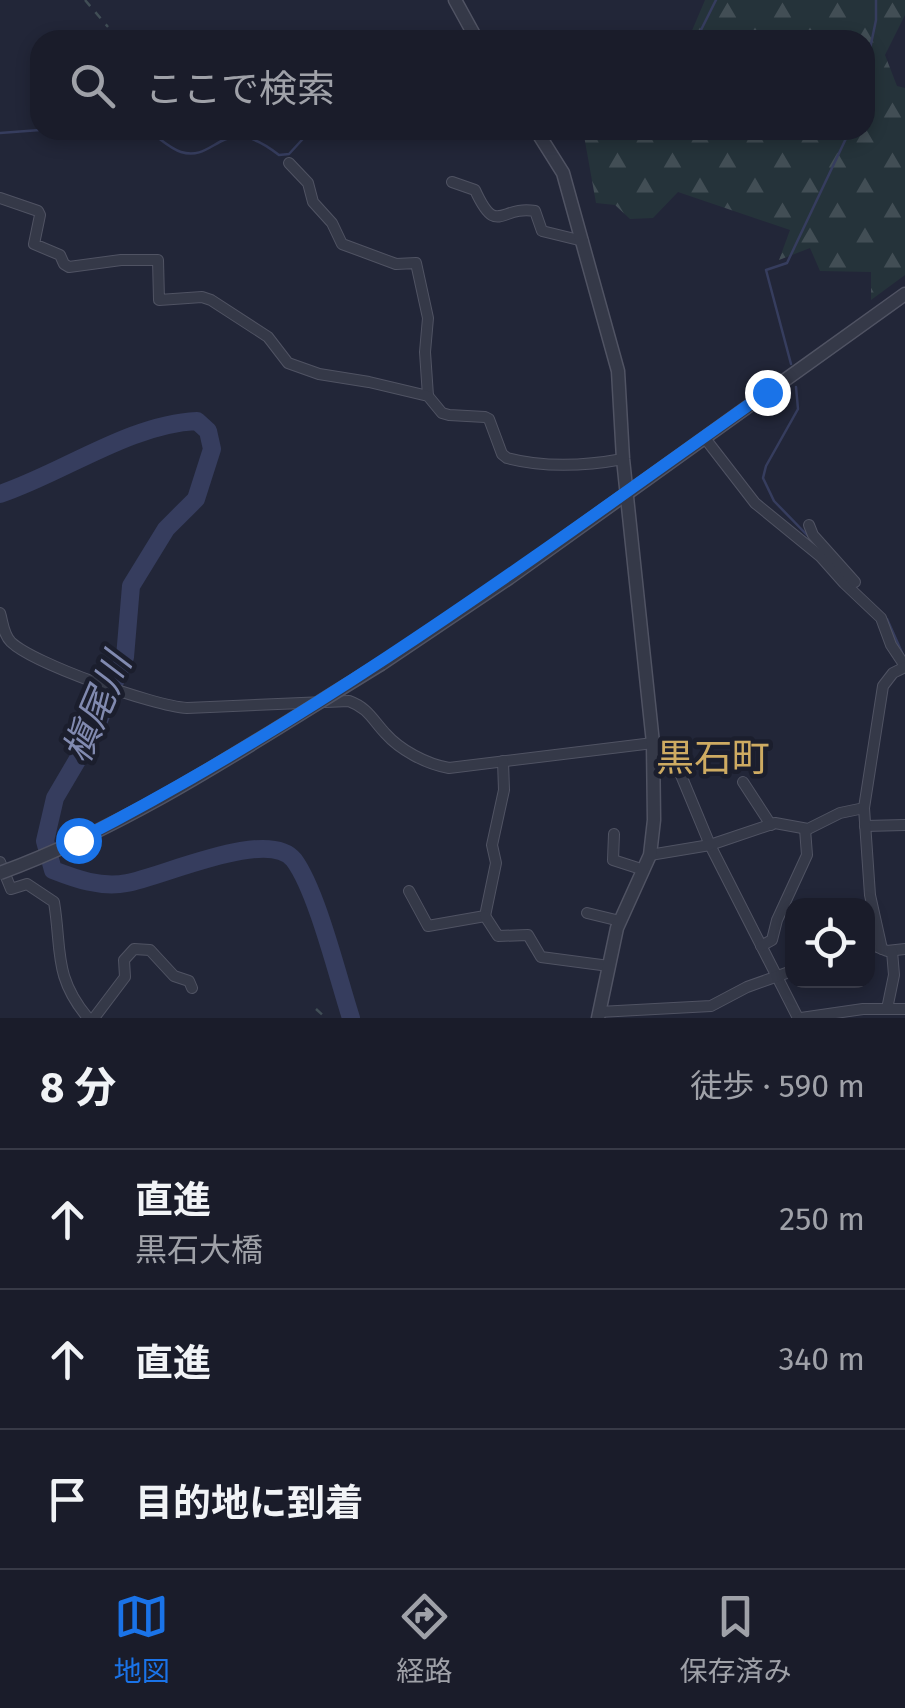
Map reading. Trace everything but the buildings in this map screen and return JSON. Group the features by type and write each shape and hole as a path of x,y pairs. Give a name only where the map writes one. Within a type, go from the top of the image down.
{"street":[{"path":"455,0 472,30"},
{"path":"542,140 563,173 618,371 623,459 653,743 654,820 650,855 620,921 599,1015 709,1012 785,973"},
{"path":"289,163 308,183 312,202 332,223 342,244 396,264 416,264 428,318 428,396 442,413 490,420 502,454 514,460 565,463 576,468 623,459"},
{"path":"452,182 475,190 484,211 490,215 500,217 530,209 542,230 583,240"},
{"path":"0,198 38,211 34,244 60,255 69,267 158,260 159,300 211,300 268,338 288,363 319,374 428,396"},
{"path":"0,873 140,808 380,664 509,578 905,294"},
{"path":"704,436 755,503 856,582"},
{"path":"810,525 842,573 881,618 905,666 883,686 864,808 870,895 894,975 887,1009"},
{"path":"0,612 6,636 33,657 136,698 187,708 349,701 370,712 386,736 432,765 448,768 653,743 673,756 710,845 797,1017 850,1010 905,1009"},
{"path":"503,761 504,790 492,845 496,863 486,916 498,936 528,935 541,957 609,966"},
{"path":"744,782 770,825"},
{"path":"650,855 710,845 770,825 805,829 840,813 864,808"},
{"path":"864,826 905,825"},
{"path":"761,946 772,940 777,920 807,856 805,829"},
{"path":"614,834 613,860 644,870"},
{"path":"0,862 11,889 27,884 54,902 55,939 62,969 76,1004 91,1018 125,978 124,960 134,949 150,950 174,976 189,981 192,988"},
{"path":"410,891 428,926 486,916"},
{"path":"587,913 620,921"},
{"path":"875,946 887,950 905,948"}],"path":[{"path":"85,0 108,28"},
{"path":"316,1009 326,1018"}],"green space":[{"path":"705,0 905,0 905,15 885,55 897,86 905,88 905,275 871,300 871,272 820,271 810,248 779,260 790,230 678,192 653,218 630,219 615,205 596,203 585,140 875,140 875,30 692,30"}],"waterway":[{"path":"701,30 716,0"},
{"path":"874,30 876,0"},
{"path":"0,133 30,131"},
{"path":"161,140 181,152 193,153 224,140"},
{"path":"254,140 279,155 289,154 302,140"},
{"path":"791,364 766,270 787,263 845,140"},
{"path":"796,387 798,409 763,478 774,501 809,537"},
{"name":"槇尾川","path":"0,494 147,431 197,421 208,431 212,449 196,499 166,529 131,586 125,657 95,730 55,798 45,841 53,870 108,884 143,879 239,851 281,851 294,860 311,892 351,1018"},
{"path":"887,619 904,657"}],"district":[{"name":"黒石町","path":"713,758"}],"route":[{"path":"78,840 200,774 380,664 509,578 767,392"}]}
